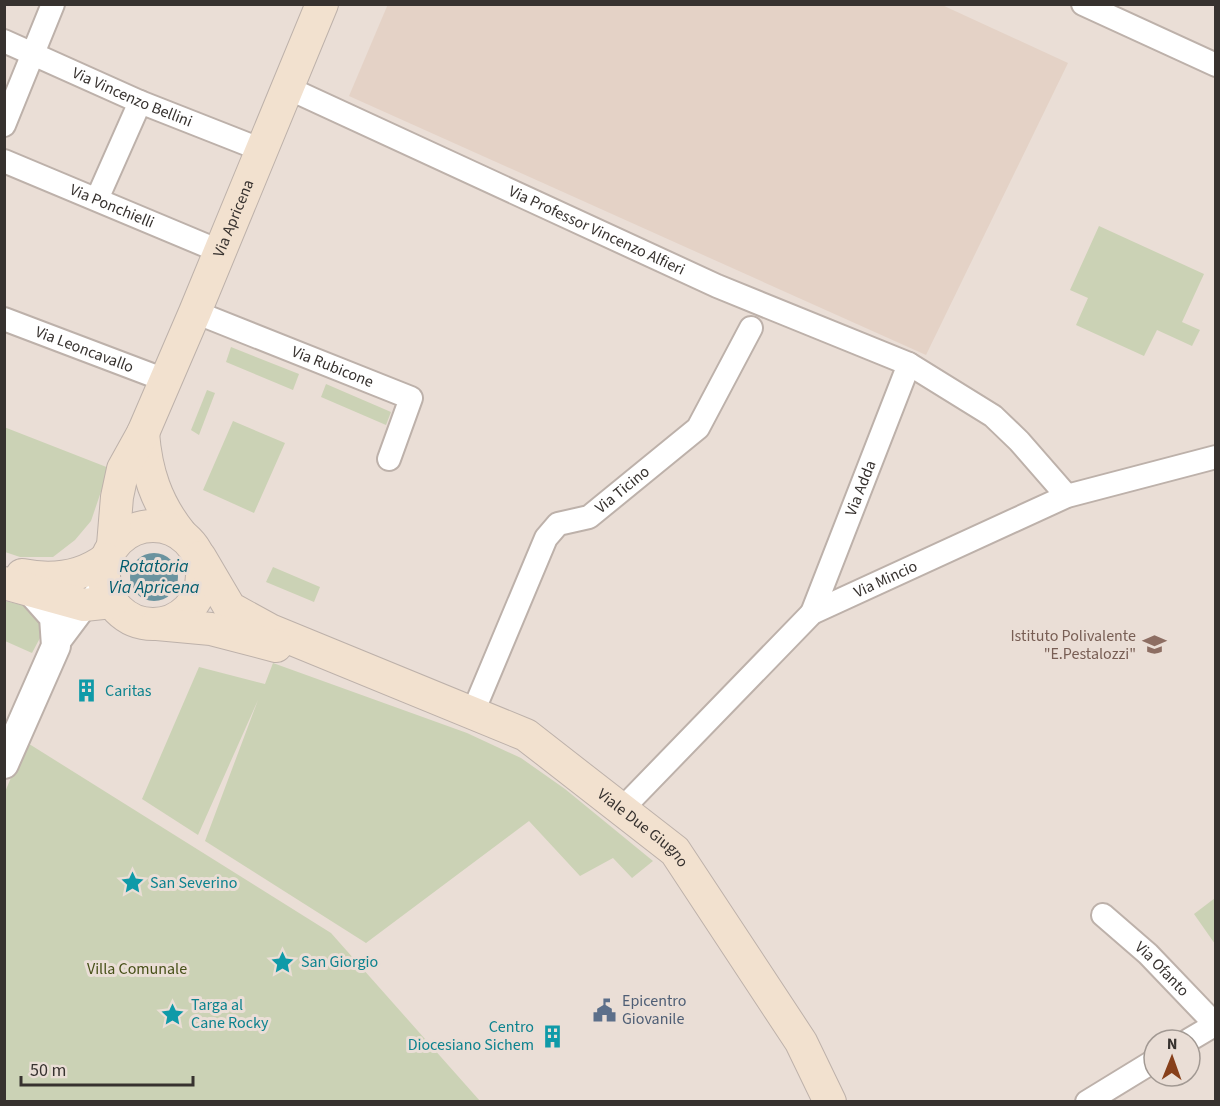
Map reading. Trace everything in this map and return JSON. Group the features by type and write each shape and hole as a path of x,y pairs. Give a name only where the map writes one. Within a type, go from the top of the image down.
{"main road":[{"name":"Via Apricena","path":"104,579 123,469 143,433 195,312 322,4"},
{"name":"Via Apricena","path":"143,433 147,473 168,518 190,545"},
{"path":"4,572 33,578 59,578 92,570 104,579 124,534 153,525 168,527 190,545 202,580 195,601 185,613 171,621 156,624"},
{"name":"Viale Due Giugno","path":"190,545 230,608 270,630 526,735 675,850 801,1042 830,1101"},
{"name":"Viale Due Giugno","path":"17,586 104,579 124,615 139,622 212,629 354,663"}],"street":[{"path":"4,125 53,4"},
{"path":"1083,4 1215,65"},
{"name":"Via Vincenzo Bellini","path":"4,41 140,102 262,150"},
{"name":"Via Professor Vincenzo Alfieri","path":"288,88 717,286 909,364 993,416 1020,441 1067,496"},
{"path":"97,199 140,102"},
{"name":"Via Ponchielli","path":"4,160 219,250"},
{"name":"Via Rubicone","path":"195,312 411,399 389,459"},
{"name":"Via Leoncavallo","path":"4,319 165,380"},
{"name":"Via Ticino","path":"473,712 546,538 558,524 589,517 698,428 751,328"},
{"name":"Via Adda","path":"812,613 909,364"},
{"name":"Via Mincio","path":"622,809 812,613 1067,496 1215,457"},
{"path":"4,764 56,646 104,579"},
{"path":"17,586 54,617 56,646"},
{"name":"Via Ofanto","path":"1103,915 1148,954 1215,1025"},
{"path":"1202,1032 1215,1025"},
{"path":"1087,1101 1142,1068"}],"shaded area":[{"path":"388,4 942,5 1068,63 926,355 349,96"}],"green space":[{"path":"1099,226 1204,274 1182,322 1200,330 1192,346 1157,330 1144,356 1076,325 1088,298 1070,290"},
{"path":"231,347 299,374 293,390 226,362"},
{"path":"326,384 391,412 386,425 321,397"},
{"path":"207,390 215,393 199,435 191,430"},
{"path":"233,421 285,443 254,513 203,490"},
{"path":"4,427 109,468 91,521 75,540 53,557 20,557 5,552"},
{"path":"273,567 320,587 314,602 266,582"},
{"path":"5,601 22,605 39,621 40,638 32,653 5,641"},
{"path":"273,663 467,733 521,758 565,789 653,861 632,878 613,858 580,876 529,821 366,943 205,841 258,700 198,835 142,799 199,667 265,684"},
{"name":"Villa Comunale","path":"26,742 331,933 480,1101 5,1102 5,792"},
{"path":"1215,898 1215,944 1194,914"}],"water":[{"name":"Rotatoria Via Apricena","path":"154,553 171,560 178,577 171,594 154,601 137,594 130,577 137,560"}],"place":[{"name":"Istituto Polivalente \"E.Pestalozzi\"","path":"1154,645"},
{"name":"Caritas","path":"87,691"},
{"name":"San Severino","path":"132,883"},
{"name":"San Giorgio","path":"283,962"},
{"name":"Epicentro Giovanile","path":"604,1010"},
{"name":"Targa al Cane Rocky","path":"173,1014"},
{"name":"Centro Diocesiano Sichem","path":"552,1036"}]}
